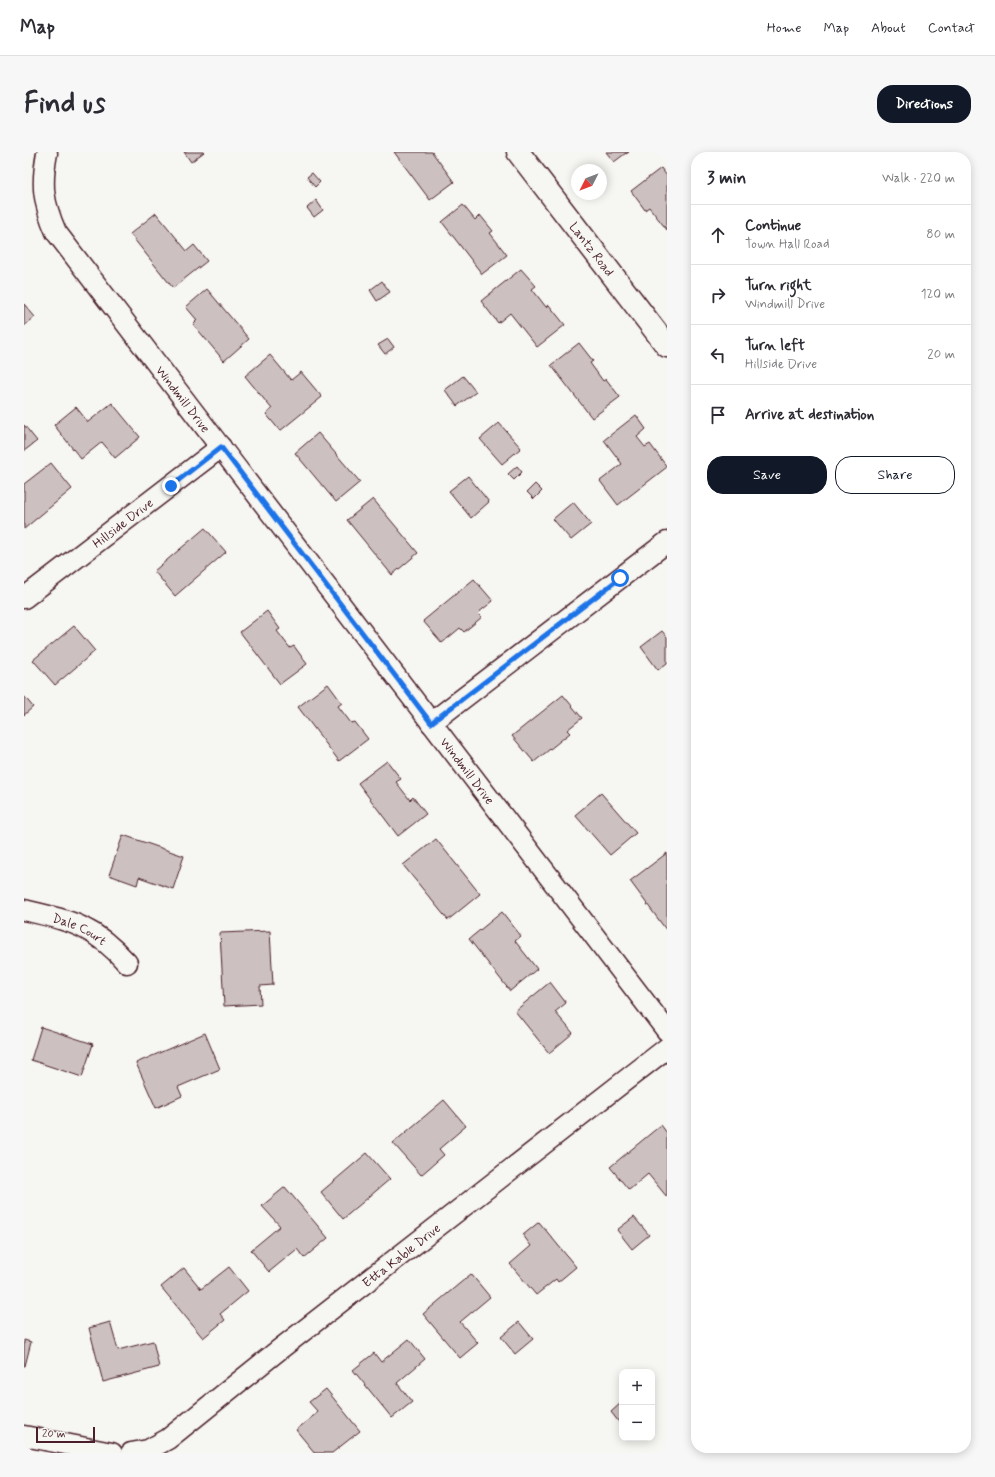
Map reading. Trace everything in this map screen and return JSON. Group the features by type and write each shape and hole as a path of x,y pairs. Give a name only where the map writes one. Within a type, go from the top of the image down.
{"street":[{"name":"Lantz Road","path":"518,152 667,346"},
{"name":"Windmill Drive","path":"46,153 43,173 43,194 48,213 56,232 667,1031"},
{"name":"Hillside Drive","path":"24,598 221,447"},
{"path":"431,723 667,542"},
{"name":"Dale Court","path":"24,910 63,919 81,926 114,948 127,963"},
{"name":"Etta Kable Drive","path":"131,1453 148,1450 168,1439 280,1349 667,1048"},
{"path":"24,1436 112,1453"}],"building":[{"path":"184,152 204,152 191,162"},
{"path":"394,152 432,152 454,182 430,200"},
{"path":"606,152 629,152 614,162"},
{"path":"661,168 667,176 667,230 649,207 645,210 631,191"},
{"path":"312,173 320,182 315,187 307,177"},
{"path":"316,200 323,210 314,217 307,208"},
{"path":"463,205 475,220 480,215 493,231 490,233 507,255 482,274 442,222"},
{"path":"156,213 187,251 194,245 207,261 173,288 130,234"},
{"path":"521,269 536,286 532,289 546,307 549,305 565,325 537,347 510,313 498,323 481,301"},
{"path":"382,281 390,292 377,301 370,290"},
{"path":"207,289 249,339 224,361 193,324 197,320 186,307"},
{"path":"24,304 35,317 24,326"},
{"path":"388,339 394,347 385,354 378,345"},
{"path":"579,343 593,361 590,363 603,381 606,379 620,397 592,418 551,365"},
{"path":"270,355 291,380 301,372 322,397 280,431 266,414 272,409 245,376"},
{"path":"463,376 476,392 457,406 445,390"},
{"path":"112,403 140,437 115,458 102,442 81,459 54,425 76,407 88,422"},
{"path":"636,415 646,429 637,437 645,447 650,444 667,467 618,505 600,481 622,464 604,440"},
{"path":"499,423 521,448 502,464 480,439"},
{"path":"24,425 37,441 24,451"},
{"path":"318,433 360,482 336,502 295,453"},
{"path":"51,463 72,489 24,529 24,484"},
{"path":"517,466 522,472 514,480 508,474"},
{"path":"468,476 489,502 471,518 449,491"},
{"path":"535,484 542,491 534,499 527,492"},
{"path":"373,499 418,553 392,575 347,520"},
{"path":"573,502 591,524 571,540 553,519"},
{"path":"205,528 226,552 175,596 154,571"},
{"path":"474,579 493,601 478,613 482,617 464,632 460,628 442,643 423,621"},
{"path":"267,611 280,629 277,631 290,648 294,646 307,664 280,684 240,632"},
{"path":"74,626 95,651 55,685 33,660"},
{"path":"662,631 667,637 667,663 658,670 641,647"},
{"path":"328,684 342,703 338,706 351,723 355,722 368,739 339,761 298,707"},
{"path":"563,695 582,718 567,730 570,733 534,762 512,736"},
{"path":"24,696 33,707 24,715"},
{"path":"387,761 401,779 396,782 410,800 413,797 426,814 398,836 358,783"},
{"path":"601,793 636,833 610,855 575,815"},
{"path":"123,835 184,856 173,889 139,877 137,885 109,875"},
{"path":"436,839 480,894 448,920 403,865"},
{"path":"667,853 667,931 630,881"},
{"path":"502,912 521,936 515,941 537,969 510,991 469,939"},
{"path":"270,931 273,985 260,986 261,1004 224,1006 220,933"},
{"path":"550,982 566,1003 555,1012 573,1033 549,1053 515,1011"},
{"path":"41,1027 93,1044 82,1077 31,1060"},
{"path":"205,1033 220,1069 178,1087 182,1096 156,1108 136,1063"},
{"path":"444,1100 466,1126 439,1149 444,1155 421,1175 393,1143"},
{"path":"661,1125 667,1133 667,1197 648,1174 629,1190 610,1167"},
{"path":"367,1153 390,1179 343,1219 321,1192"},
{"path":"285,1187 328,1238 304,1258 297,1249 269,1272 251,1250 280,1226 262,1206"},
{"path":"634,1217 649,1235 632,1249 617,1230"},
{"path":"539,1222 576,1267 558,1282 556,1279 536,1295 510,1264 531,1246 523,1235"},
{"path":"229,1267 248,1291 220,1314 225,1320 203,1338 161,1287 184,1268 201,1289"},
{"path":"471,1274 490,1297 460,1322 478,1343 460,1358 423,1314"},
{"path":"110,1322 118,1350 153,1341 159,1367 103,1382 89,1328"},
{"path":"519,1322 533,1339 515,1354 501,1337"},
{"path":"409,1339 425,1359 397,1383 412,1402 392,1418 353,1370 374,1353 381,1362"},
{"path":"24,1340 31,1342 25,1366 24,1366"},
{"path":"326,1389 360,1431 332,1453 315,1453 296,1430 318,1412 309,1402"},
{"path":"619,1405 619,1422 611,1412"}],"route":[{"path":"171,486 221,447 431,723 620,578"}]}
